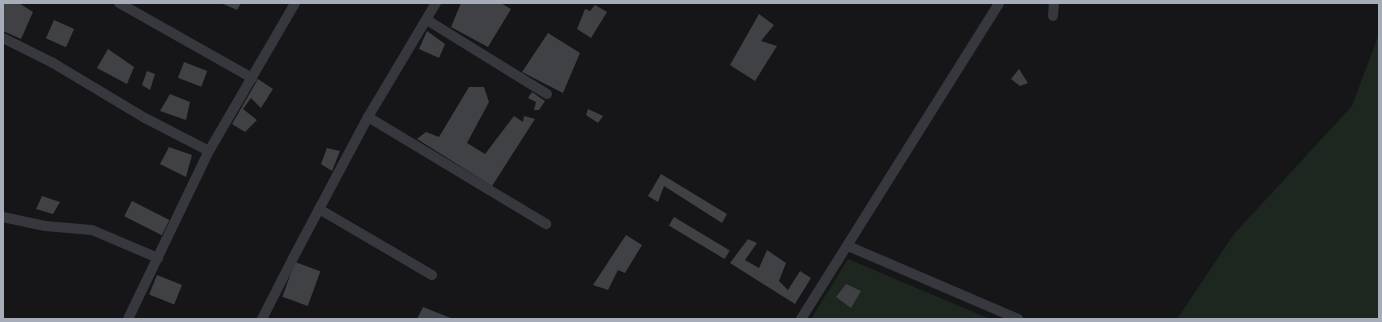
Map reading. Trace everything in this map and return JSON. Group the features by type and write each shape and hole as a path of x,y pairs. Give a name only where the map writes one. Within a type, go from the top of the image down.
{"street":[{"path":"120,3 252,78"},
{"path":"128,319 209,151 295,3"},
{"path":"262,319 368,117 436,3"},
{"path":"801,319 999,3"},
{"path":"1053,16 1054,3"},
{"path":"427,20 547,94"},
{"path":"3,38 53,63 145,118 209,151"},
{"path":"368,117 546,224"},
{"path":"319,209 432,275"},
{"path":"3,217 45,226 65,226 92,230 158,258"},
{"path":"848,246 1018,319"}],"shaded area":[{"path":"1379,34 1379,319 1177,319 1234,234 1352,106"},
{"path":"848,259 990,319 811,319"}],"building":[{"path":"6,3 19,3 33,12 21,39 3,31 3,6"},
{"path":"221,3 241,3 237,10"},
{"path":"461,3 501,3 511,9 488,47 451,27"},
{"path":"595,5 607,12 591,38 577,29 585,9 590,11"},
{"path":"759,14 774,25 761,41 777,46 755,81 730,65"},
{"path":"54,20 74,29 66,47 46,38"},
{"path":"427,31 445,44 439,58 419,49"},
{"path":"548,33 580,53 563,93 522,72"},
{"path":"108,49 134,67 127,84 97,68"},
{"path":"184,62 207,71 201,87 178,78"},
{"path":"1019,69 1028,83 1020,86 1011,79"},
{"path":"147,71 155,74 150,90 142,85"},
{"path":"258,79 273,89 261,108 251,98 243,109 257,120 245,132 232,124"},
{"path":"469,87 484,87 489,102 467,143 485,154 514,116 523,122 524,116 535,119 492,186 417,139 426,132 439,137"},
{"path":"532,92 545,101 539,110 534,110 536,102 528,98"},
{"path":"170,94 190,102 186,120 160,111"},
{"path":"588,109 603,116 598,123 586,115"},
{"path":"169,147 192,155 186,177 160,164"},
{"path":"327,148 340,151 332,171 321,164"},
{"path":"661,174 727,214 722,223 664,186 658,202 648,196"},
{"path":"42,196 60,202 53,214 36,209"},
{"path":"132,201 169,220 162,235 124,216"},
{"path":"674,217 730,250 725,259 669,226"},
{"path":"626,235 642,245 625,273 618,270 608,290 593,285"},
{"path":"748,239 757,243 745,260 759,268 767,250 786,263 779,281 788,290 800,271 811,278 795,304 730,263"},
{"path":"295,262 320,271 308,306 282,297"},
{"path":"157,275 182,285 174,305 149,294"},
{"path":"846,284 861,291 851,308 836,297"},
{"path":"423,307 453,319 417,319"}]}
